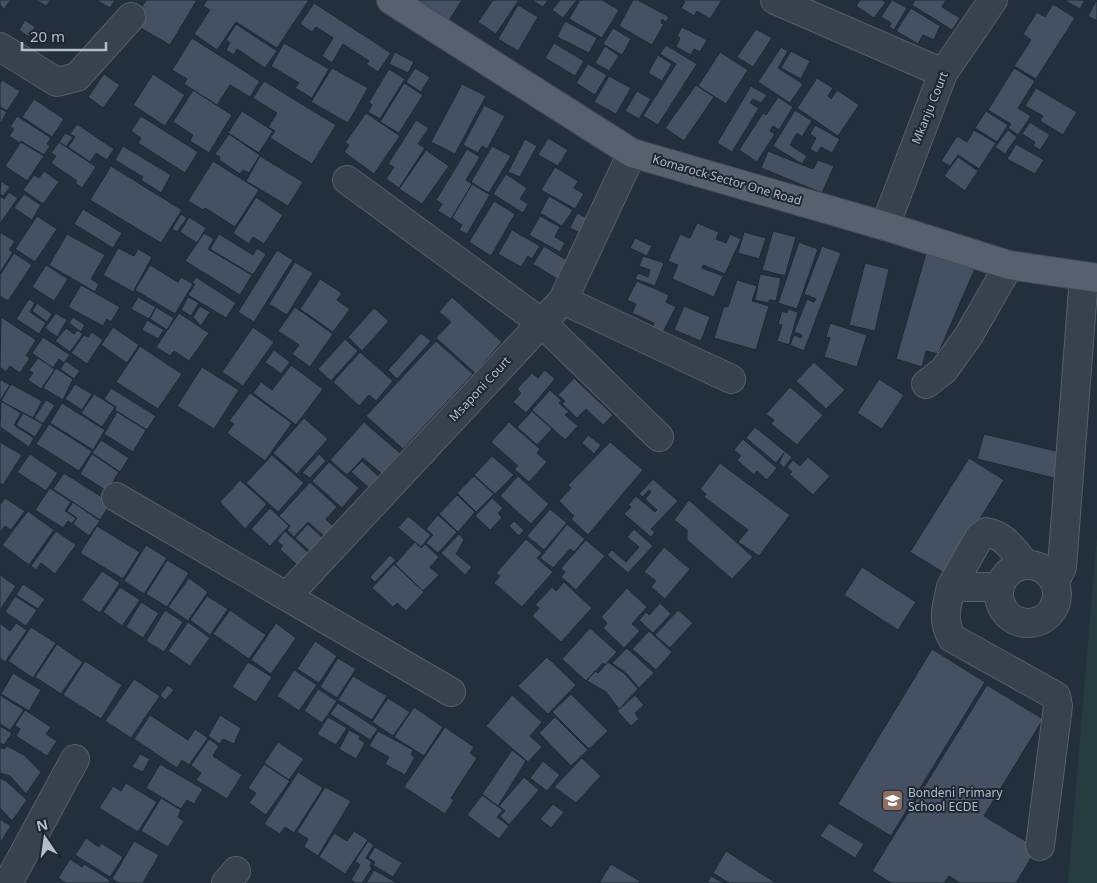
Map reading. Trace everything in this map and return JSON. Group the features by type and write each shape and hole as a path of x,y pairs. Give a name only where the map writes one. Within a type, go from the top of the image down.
{"main road":[{"name":"Komarock Sector One Road","path":"391,0 632,153 885,226 1009,265 1090,277"}],"street":[{"path":"775,0 943,73"},
{"name":"Mkanju Court","path":"885,226 943,73 993,0"},
{"path":"0,47 57,82 70,79 77,77 131,16"},
{"name":"Msaponi Court","path":"286,596 563,300 632,153"},
{"path":"347,180 542,323 659,437"},
{"path":"926,384 944,370 969,335 1009,265"},
{"path":"1055,582 1062,566 1090,277"},
{"path":"563,300 731,379"},
{"path":"116,497 451,692"},
{"path":"1026,566 1010,545 997,534 986,532 979,538 951,587 944,613 946,628 952,638 1056,696 1058,706 1040,846"},
{"path":"1026,566 1043,570 1055,582 1057,592 1053,609 1047,616 1031,623 1022,622 1006,613 999,596 1000,588 1010,572 1026,566"},
{"path":"951,587 1000,588"},
{"path":"8,883 75,759"}],"green space":[{"path":"1097,535 1097,883 1068,883"}],"building":[{"path":"0,0 11,0 4,9 0,5"},
{"path":"35,0 51,0 46,6"},
{"path":"96,0 115,0 110,8"},
{"path":"146,0 197,0 170,45 132,23"},
{"path":"207,0 309,0 277,48 236,22 217,50 194,34 210,10 203,6"},
{"path":"409,0 462,0 447,24"},
{"path":"493,0 519,0 496,34 478,22"},
{"path":"532,0 548,0 543,7"},
{"path":"560,0 577,0 563,18 552,10"},
{"path":"580,0 602,0 619,10 602,38 569,19"},
{"path":"633,0 638,0 669,17 666,22 662,19 661,23 664,24 652,45 619,26"},
{"path":"681,0 722,0 710,19 697,11 694,16 681,8 685,2"},
{"path":"860,0 882,0 886,2 874,18 856,6"},
{"path":"892,0 907,8 894,30 889,27 891,23 881,17"},
{"path":"915,0 946,0 942,7 960,18 952,30 912,5"},
{"path":"1064,0 1085,0 1080,9"},
{"path":"1097,2 1097,21 1088,16"},
{"path":"314,3 391,53 378,72 366,64 369,61 343,44 332,63 322,56 333,38 316,27 312,32 300,24"},
{"path":"1053,4 1075,18 1036,79 1014,66 1031,40 1023,34 1037,12 1045,17"},
{"path":"518,5 538,17 518,51 498,39"},
{"path":"911,8 940,26 934,40 923,35 918,44 896,31"},
{"path":"25,20 35,27 29,37 19,30"},
{"path":"565,21 597,38 589,53 557,37"},
{"path":"236,24 277,51 265,68 237,49 234,55 226,50 230,43 226,40"},
{"path":"682,27 707,40 700,52 694,49 691,55 676,47 680,38 677,36"},
{"path":"613,28 631,39 622,55 603,44"},
{"path":"756,29 772,38 753,67 737,57"},
{"path":"192,38 260,81 250,97 230,85 217,105 184,84 187,79 172,70"},
{"path":"284,43 329,69 312,98 295,88 299,83 271,66"},
{"path":"554,43 584,61 575,76 545,58"},
{"path":"666,45 697,64 658,125 643,116 676,64 660,54"},
{"path":"605,46 619,56 609,71 595,63"},
{"path":"781,47 788,51 778,68 803,84 790,103 758,82"},
{"path":"791,51 810,61 801,79 781,68"},
{"path":"395,52 414,62 408,73 389,64"},
{"path":"720,52 748,70 726,104 698,86"},
{"path":"658,55 672,64 662,81 648,73"},
{"path":"588,64 607,75 595,95 576,83"},
{"path":"332,68 368,88 348,123 311,102"},
{"path":"415,68 430,77 421,92 406,82"},
{"path":"1014,68 1035,81 1018,108 1031,116 1018,135 1008,128 1011,124 988,110"},
{"path":"389,69 405,79 380,119 368,112 372,105 369,102"},
{"path":"104,74 120,85 103,108 88,97"},
{"path":"153,74 185,95 165,126 133,105"},
{"path":"609,76 631,88 616,114 594,102"},
{"path":"817,78 833,88 828,96 831,99 837,90 859,105 838,136 797,108"},
{"path":"2,80 20,91 7,111 0,107 0,84"},
{"path":"264,81 336,125 312,164 270,138 275,131 268,127 277,113 253,98"},
{"path":"404,83 423,95 399,133 380,122"},
{"path":"462,84 486,96 455,154 431,142"},
{"path":"696,85 714,97 684,141 665,128"},
{"path":"751,86 767,95 761,103 753,99 750,103 759,108 732,152 717,143"},
{"path":"1036,88 1077,112 1063,135 1040,121 1043,116 1025,106"},
{"path":"193,90 232,115 209,153 190,141 193,135 173,122"},
{"path":"637,91 651,99 639,119 625,111"},
{"path":"778,97 793,107 779,130 773,126 770,131 775,134 757,162 739,150 763,113 766,115"},
{"path":"34,99 64,119 52,137 22,117"},
{"path":"484,105 505,116 487,149 482,146 478,153 463,145"},
{"path":"0,108 7,112 0,124"},
{"path":"795,110 812,121 802,137 797,133 790,145 807,156 802,164 773,146"},
{"path":"242,111 273,131 259,153 228,133"},
{"path":"986,111 1008,125 997,142 975,128"},
{"path":"366,113 400,136 374,174 344,152 349,145 345,143"},
{"path":"17,116 51,138 47,144 50,146 44,155 9,136 14,129 10,127"},
{"path":"141,116 198,152 185,173 138,143 141,138 131,131"},
{"path":"416,120 429,128 418,144 425,148 399,188 386,179 394,167 388,164"},
{"path":"1030,122 1050,135 1040,150 1033,146 1035,142 1022,134"},
{"path":"77,124 114,149 107,160 96,153 90,162 68,147 75,137 70,134"},
{"path":"815,125 840,139 832,153 821,147 817,153 810,149 816,138 810,134"},
{"path":"974,130 996,143 979,169 958,155 950,166 941,161 957,136 967,142"},
{"path":"1008,130 1017,137 1005,154 995,147"},
{"path":"65,133 73,137 66,147 59,142"},
{"path":"229,134 260,155 249,173 243,170 240,174 219,160 220,157 215,154"},
{"path":"548,138 568,150 558,166 538,155"},
{"path":"525,139 537,146 520,177 508,172"},
{"path":"21,142 44,156 27,181 5,166"},
{"path":"59,142 96,167 82,188 75,183 77,181 51,163 56,156 51,153"},
{"path":"1016,144 1044,160 1035,174 1007,159"},
{"path":"123,146 171,175 161,193 141,180 143,177 115,160"},
{"path":"492,146 511,156 489,193 471,182"},
{"path":"467,149 480,157 466,180 472,184 451,219 438,211 442,204 436,200"},
{"path":"426,150 449,166 422,204 399,189"},
{"path":"768,151 813,169 818,160 834,166 822,193 761,168"},
{"path":"260,156 303,182 288,206 246,181"},
{"path":"958,157 978,171 965,191 944,176"},
{"path":"213,161 259,190 235,227 205,208 203,210 188,201"},
{"path":"111,166 182,210 161,243 90,200"},
{"path":"555,167 578,181 574,188 584,194 575,209 541,190"},
{"path":"44,171 59,182 43,204 23,190 34,175 39,178"},
{"path":"506,174 527,188 520,199 528,204 523,213 493,194"},
{"path":"1,181 10,187 3,196 0,194"},
{"path":"472,184 490,195 467,234 459,230 462,225 452,218"},
{"path":"9,192 18,198 0,224 0,196 4,199"},
{"path":"24,194 41,205 32,220 14,208"},
{"path":"549,196 573,210 562,226 540,213"},
{"path":"256,197 283,215 264,244 253,237 249,244 233,233"},
{"path":"494,201 515,214 491,256 469,242"},
{"path":"83,209 122,233 113,248 74,224"},
{"path":"577,213 593,221 586,236 570,228"},
{"path":"181,214 187,218 177,232 172,229"},
{"path":"37,216 57,229 35,262 15,249"},
{"path":"540,216 560,227 555,237 565,243 560,252 529,235"},
{"path":"189,217 206,228 197,243 180,232"},
{"path":"697,223 719,232 716,239 726,243 730,234 741,239 725,274 703,265 702,268 723,276 714,297 672,279 678,265 668,261 680,234 690,238"},
{"path":"512,230 540,246 532,259 528,256 521,267 498,254"},
{"path":"773,231 796,237 785,276 762,270"},
{"path":"0,232 15,241 9,250 13,252 0,273"},
{"path":"744,232 766,238 759,259 738,253"},
{"path":"204,233 214,239 208,249 252,275 240,295 185,261"},
{"path":"67,234 105,255 91,279 99,284 95,292 49,265"},
{"path":"219,234 253,255 257,248 266,254 253,275 210,249"},
{"path":"635,238 652,246 647,256 630,248"},
{"path":"799,242 818,249 797,309 778,303"},
{"path":"544,246 568,261 559,280 533,264"},
{"path":"822,246 841,253 804,351 790,345 794,335 801,338 802,335 794,332 807,299 814,302 816,299 804,294"},
{"path":"928,246 977,264 938,354 926,351 922,367 896,359"},
{"path":"118,248 134,256 138,249 152,257 133,292 103,275"},
{"path":"277,250 293,260 254,322 238,312"},
{"path":"14,253 32,265 8,301 0,296 0,275"},
{"path":"643,256 664,263 655,286 635,279 638,273 648,277 650,270 639,266"},
{"path":"295,262 313,273 287,315 269,304"},
{"path":"865,263 889,269 875,331 849,325"},
{"path":"46,265 68,279 54,301 32,287"},
{"path":"150,265 178,282 181,277 193,284 175,314 135,290"},
{"path":"760,274 781,278 776,301 769,300 769,303 755,300"},
{"path":"196,277 236,303 226,318 188,295 195,284 192,283"},
{"path":"320,279 342,293 337,300 350,309 333,332 300,309"},
{"path":"737,280 757,286 752,301 769,306 756,350 714,338 724,306 728,307"},
{"path":"637,281 669,295 666,302 676,307 663,332 653,327 654,323 632,313 636,304 627,300"},
{"path":"81,285 120,307 111,322 107,319 103,326 68,307"},
{"path":"138,297 156,307 149,319 131,309"},
{"path":"188,297 199,303 191,316 181,310"},
{"path":"452,297 502,342 475,373 436,338 451,322 439,312"},
{"path":"29,299 35,303 30,312 46,323 39,334 16,319"},
{"path":"37,303 52,314 47,322 32,311"},
{"path":"200,306 210,312 201,326 193,317"},
{"path":"684,306 710,317 701,341 674,330"},
{"path":"156,307 174,318 167,330 150,319"},
{"path":"295,307 333,334 310,367 292,354 299,345 278,331"},
{"path":"374,308 389,321 362,351 348,337"},
{"path":"788,309 798,312 789,345 777,341 782,325 778,324 782,311 787,313"},
{"path":"56,313 67,320 57,337 45,328"},
{"path":"179,313 209,333 189,361 174,351 170,356 156,347"},
{"path":"1,317 36,340 26,356 30,358 20,373 10,366 6,372 0,367"},
{"path":"73,317 85,325 81,332 69,323"},
{"path":"147,320 164,330 158,339 142,330"},
{"path":"830,323 867,335 857,367 824,357 830,338 826,337"},
{"path":"113,327 139,345 127,363 101,345"},
{"path":"253,327 274,342 243,386 222,372"},
{"path":"66,328 74,334 77,330 83,334 70,352 55,341"},
{"path":"92,332 103,340 87,364 71,353 84,335 88,337"},
{"path":"421,333 431,341 397,379 388,370"},
{"path":"43,337 70,355 64,363 59,359 53,368 32,353"},
{"path":"345,339 358,351 331,381 318,369"},
{"path":"436,341 473,374 403,449 366,416"},
{"path":"140,346 182,374 158,409 116,382"},
{"path":"274,350 290,362 281,374 265,362"},
{"path":"360,352 393,381 376,401 369,395 359,406 333,382"},
{"path":"38,358 55,369 41,389 28,380 33,373 29,370"},
{"path":"66,361 80,371 74,379 60,369"},
{"path":"814,362 845,390 826,409 796,381"},
{"path":"291,365 323,389 296,425 253,393 261,382 272,390"},
{"path":"202,367 239,390 214,429 177,406"},
{"path":"56,368 73,379 63,400 43,388"},
{"path":"545,370 555,379 526,413 513,402 521,393 517,389 532,373 538,378"},
{"path":"574,378 613,415 603,425 586,409 577,418 562,404 565,401 558,395"},
{"path":"0,379 10,385 0,401"},
{"path":"879,379 904,395 882,429 857,413"},
{"path":"11,384 42,401 33,418 1,401"},
{"path":"75,384 92,394 82,410 65,399"},
{"path":"790,387 823,415 797,445 771,424 774,420 766,414"},
{"path":"111,388 156,416 147,430 115,410 116,407 104,399"},
{"path":"550,390 562,401 559,403 569,412 565,415 578,426 565,440 532,410"},
{"path":"250,393 292,423 265,461 227,433 234,424 229,421"},
{"path":"94,394 115,407 102,427 81,413"},
{"path":"46,400 55,405 43,424 34,418"},
{"path":"1,401 21,413 14,425 34,438 29,447 0,427"},
{"path":"62,403 105,430 93,450 50,423"},
{"path":"532,411 552,429 537,445 517,427"},
{"path":"117,412 146,430 133,452 104,434"},
{"path":"23,413 43,424 35,437 16,425"},
{"path":"304,418 328,439 297,474 273,453"},
{"path":"364,422 400,453 382,474 363,458 347,475 330,460"},
{"path":"509,422 540,449 537,453 547,462 529,482 514,469 518,466 491,442"},
{"path":"49,424 92,451 79,471 36,444"},
{"path":"755,427 792,457 784,468 779,463 784,453 776,463 746,438"},
{"path":"984,434 1060,452 1054,478 977,459"},
{"path":"588,435 601,445 594,454 582,443"},
{"path":"743,439 777,468 767,480 757,471 754,475 737,460 741,456 734,450"},
{"path":"101,440 129,458 120,472 92,453"},
{"path":"0,442 22,455 3,485 0,483"},
{"path":"610,442 643,470 588,535 571,519 574,516 559,501 571,488 568,485"},
{"path":"30,454 58,473 46,491 17,472"},
{"path":"92,454 119,472 107,491 80,474"},
{"path":"319,454 326,461 310,478 302,473"},
{"path":"272,455 304,483 278,512 246,483"},
{"path":"492,456 514,475 495,494 474,475"},
{"path":"808,457 830,476 813,495 789,474 792,472 787,467 793,460 800,466"},
{"path":"969,458 1004,480 946,574 910,552"},
{"path":"362,461 379,477 369,488 351,472"},
{"path":"329,462 359,488 342,508 312,481"},
{"path":"720,463 790,515 759,556 738,542 748,530 704,497 706,494 700,489"},
{"path":"64,473 111,503 100,520 53,489"},
{"path":"474,476 494,494 476,512 457,493"},
{"path":"518,476 549,504 531,524 500,496"},
{"path":"653,479 678,501 651,529 655,532 651,537 624,514 631,507 628,505 636,496 655,512 657,510 645,499 651,492 649,490 643,497 639,494"},
{"path":"240,480 267,504 245,529 220,502"},
{"path":"310,482 337,507 326,519 333,526 324,536 308,522 294,537 287,530 290,526 279,516"},
{"path":"50,488 71,502 65,511 76,518 72,524 68,521 63,528 35,510"},
{"path":"457,495 475,512 458,532 439,514"},
{"path":"5,498 25,511 11,530 5,526 0,533 0,505"},
{"path":"492,498 503,508 498,513 502,518 490,530 475,516"},
{"path":"689,500 753,557 732,579 687,540 687,530 674,520"},
{"path":"73,502 100,521 89,536 73,524 77,518 67,511"},
{"path":"270,508 289,526 270,546 251,529"},
{"path":"550,509 567,523 544,550 527,536"},
{"path":"28,511 54,530 29,565 2,545"},
{"path":"438,515 457,532 438,553 426,543 433,535 426,529"},
{"path":"408,516 431,535 421,547 398,528"},
{"path":"514,521 524,530 519,536 509,526"},
{"path":"308,524 325,540 312,553 295,538"},
{"path":"567,524 585,539 574,552 570,549 553,568 540,558"},
{"path":"97,526 140,552 123,579 80,553"},
{"path":"634,529 653,546 628,573 607,555 612,550 626,562 639,547 627,537"},
{"path":"56,531 76,545 55,574 41,563 36,570 31,566"},
{"path":"285,531 311,555 299,567 280,549 283,546 277,541"},
{"path":"459,534 464,540 456,554 472,567 465,575 441,553"},
{"path":"526,539 542,553 537,558 553,572 522,607 494,583 500,576 496,573"},
{"path":"586,540 605,556 576,590 561,577 565,572 561,568"},
{"path":"415,542 421,548 425,544 439,557 430,567 439,575 423,591 395,564"},
{"path":"146,545 167,558 144,594 124,581"},
{"path":"664,547 690,569 665,599 651,587 656,581 644,572"},
{"path":"390,555 396,560 375,582 370,577"},
{"path":"167,560 189,573 167,607 146,594"},
{"path":"394,564 424,592 406,611 397,603 393,607 372,588"},
{"path":"862,567 916,602 898,630 844,595"},
{"path":"102,571 120,583 100,613 81,600"},
{"path":"0,575 16,586 0,610"},
{"path":"189,578 208,592 188,621 168,607"},
{"path":"564,582 592,608 561,642 532,616 539,608 535,605 552,587 556,591"},
{"path":"23,584 45,599 38,609 16,595"},
{"path":"120,587 140,600 122,626 103,612"},
{"path":"627,588 647,607 632,624 640,631 624,648 603,628 607,623 601,617"},
{"path":"15,596 37,610 26,626 5,612"},
{"path":"207,596 228,609 210,635 190,620"},
{"path":"141,602 159,613 143,638 126,627"},
{"path":"660,603 671,614 653,633 639,620 646,612 649,615"},
{"path":"165,610 183,622 164,652 146,641"},
{"path":"230,610 266,635 249,659 213,634"},
{"path":"678,610 693,623 670,648 655,635"},
{"path":"188,622 210,638 190,666 168,651"},
{"path":"0,623 10,631 16,623 27,630 5,662 0,658"},
{"path":"276,623 296,638 271,674 251,660"},
{"path":"31,627 56,643 33,678 8,661"},
{"path":"590,628 617,652 605,665 603,663 586,681 562,659"},
{"path":"649,631 672,652 656,670 632,649"},
{"path":"315,641 337,656 319,683 297,669"},
{"path":"57,644 83,662 61,694 35,677"},
{"path":"627,648 654,673 639,688 626,673 612,663"},
{"path":"932,649 985,682 891,836 838,804"},
{"path":"547,657 576,685 548,714 518,686"},
{"path":"338,658 356,669 337,698 320,687"},
{"path":"85,661 122,685 101,719 63,695"},
{"path":"248,662 272,677 256,702 232,687"},
{"path":"608,662 625,674 638,689 619,709 606,692 587,681 595,671 598,673"},
{"path":"294,670 317,685 299,711 277,696"},
{"path":"13,673 41,690 29,711 1,694"},
{"path":"353,676 387,696 372,720 338,700"},
{"path":"134,679 160,696 131,738 105,721"},
{"path":"168,685 174,690 165,700 160,695"},
{"path":"987,685 1043,719 984,816 1037,848 1016,883 960,883 949,876 944,883 891,883 872,871"},
{"path":"318,689 337,701 322,723 304,711"},
{"path":"571,694 608,731 589,749 552,712"},
{"path":"0,695 24,710 10,730 0,724"},
{"path":"512,695 542,722 530,736 542,747 528,762 486,726"},
{"path":"635,695 644,705 635,713 639,719 631,726 617,711"},
{"path":"388,698 410,712 393,736 372,722"},
{"path":"338,703 378,729 370,740 330,714"},
{"path":"414,707 443,727 424,756 394,737"},
{"path":"25,710 51,727 46,734 57,741 47,756 16,736 20,729 15,725"},
{"path":"150,715 188,740 195,729 208,738 189,765 182,760 177,768 134,739"},
{"path":"220,715 241,728 234,744 223,739 220,744 208,736"},
{"path":"328,717 347,728 336,745 317,734"},
{"path":"555,717 588,750 571,766 539,733"},
{"path":"0,726 12,733 4,745 0,743"},
{"path":"445,727 474,747 470,753 477,758 451,798 454,800 445,814 404,787"},
{"path":"349,730 360,736 359,739 365,743 356,759 339,749"},
{"path":"378,731 413,750 411,755 415,757 405,775 385,764 389,757 369,746"},
{"path":"209,739 219,746 213,756 242,775 227,799 196,780 201,773 191,765"},
{"path":"278,742 304,759 289,780 264,763"},
{"path":"7,746 24,755 41,772 26,794 10,776 0,773 0,747 4,749"},
{"path":"512,750 526,761 498,806 482,794"},
{"path":"140,754 150,759 143,772 132,767"},
{"path":"582,758 601,776 576,803 554,787"},
{"path":"543,761 560,775 547,791 530,778"},
{"path":"160,764 203,789 194,804 187,800 181,809 146,788"},
{"path":"264,764 290,781 266,815 249,803 256,793 248,788"},
{"path":"298,772 323,788 294,833 285,827 280,834 264,824"},
{"path":"524,777 539,790 509,825 500,816 505,811 499,806"},
{"path":"0,778 27,800 12,821 0,808"},
{"path":"126,783 157,802 138,832 99,808 113,786 121,791"},
{"path":"325,787 351,801 318,856 304,847 308,839 297,832"},
{"path":"482,795 503,810 497,817 509,826 499,839 467,815"},
{"path":"161,798 181,810 178,817 184,821 168,847 141,831"},
{"path":"553,804 564,812 551,828 540,819"},
{"path":"0,819 11,826 0,843"},
{"path":"829,823 864,844 855,858 820,836"},
{"path":"354,831 368,840 345,874 319,857 334,833 347,841"},
{"path":"86,838 99,847 101,843 123,857 110,877 75,855"},
{"path":"134,841 159,855 143,883 119,883 112,879"},
{"path":"368,841 374,845 366,858 372,862 370,866 372,868 362,883 356,883 351,880 360,865 355,861"},
{"path":"375,847 402,863 393,877 373,865 375,862 368,858"},
{"path":"726,851 776,883 729,883 713,873"},
{"path":"70,859 82,867 84,864 110,880 108,883 66,883 58,878"},
{"path":"611,864 640,881 639,883 599,883"},
{"path":"374,870 397,883 366,883"},
{"path":"711,876 724,883 707,883"}],"place":[{"name":"Bondeni Primary School ECDE","path":"892,800"}]}
